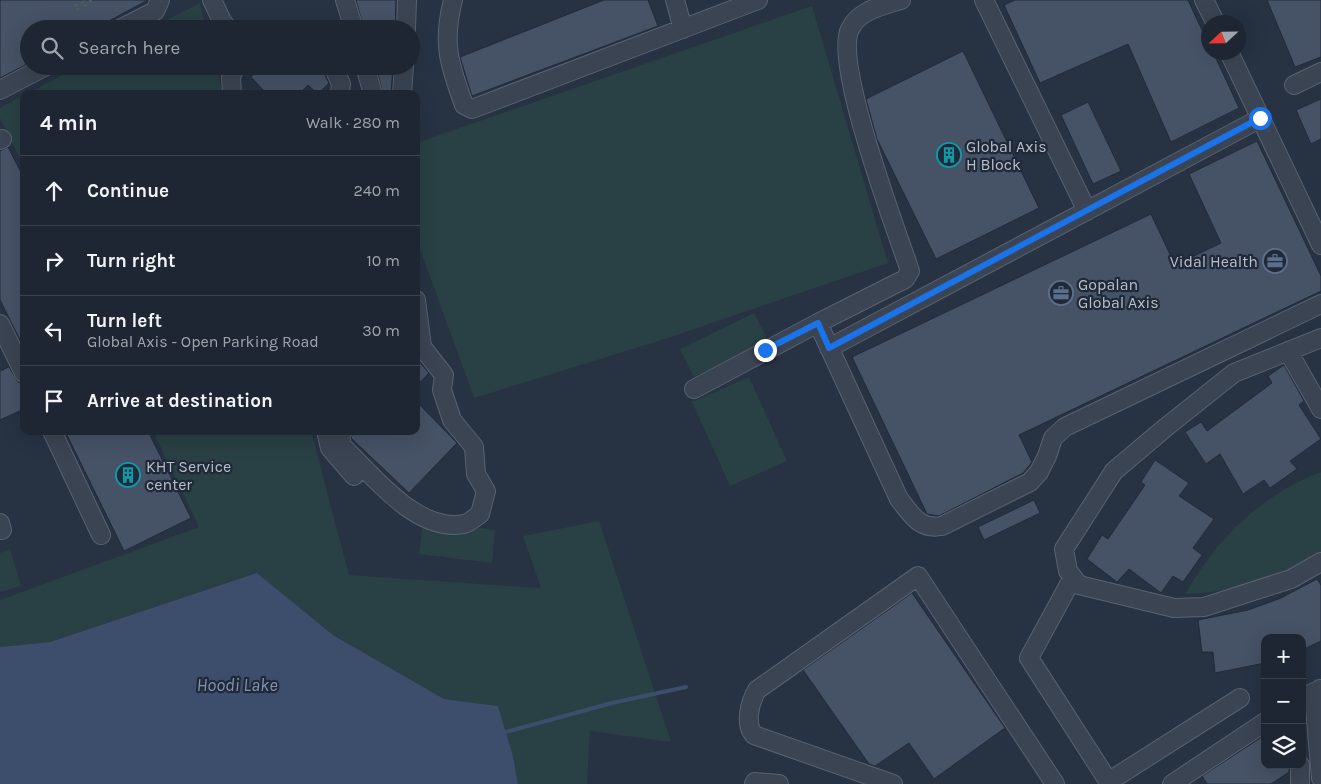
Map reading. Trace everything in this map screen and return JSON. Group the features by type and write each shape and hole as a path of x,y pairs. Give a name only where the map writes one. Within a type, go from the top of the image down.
{"street":[{"path":"212,0 222,20"},
{"path":"345,0 351,20"},
{"path":"407,20 408,0"},
{"path":"453,0 446,38 450,60 464,105 472,109 758,0"},
{"path":"675,0 683,29"},
{"path":"694,389 905,279 910,271 854,102 847,45 848,32 853,23 864,13 901,0"},
{"path":"984,0 1087,211"},
{"path":"1204,0 1212,15"},
{"path":"137,20 155,10 160,2"},
{"path":"1233,60 1321,245"},
{"path":"1294,84 1321,72"},
{"path":"0,90 29,75"},
{"path":"232,90 233,75"},
{"path":"235,75 244,90"},
{"path":"338,75 341,84 340,90"},
{"path":"368,75 372,90"},
{"path":"402,90 403,75"},
{"path":"829,348 1260,118"},
{"path":"818,323 899,499 916,520 930,528 942,526 1030,482 1047,456 1052,438 1065,427 1321,304"},
{"path":"0,324 20,366"},
{"path":"340,435 342,446 407,509 433,523 464,524 480,514 486,491 476,474 474,447 452,420 442,390 444,375 422,347 420,331"},
{"path":"1321,338 1234,373 1114,471 1064,549 1064,562 1072,579 1079,585 1174,608 1204,607 1291,579 1321,562"},
{"path":"1288,351 1321,409"},
{"path":"54,435 101,535"},
{"path":"327,435 330,448 354,476"},
{"path":"0,523 2,530 0,530"},
{"path":"893,784 754,736 750,729 750,708 757,690 918,576 1055,784"},
{"path":"1072,579 1029,658 1109,783 1240,698"},
{"path":"1306,696 1321,689"},
{"path":"1321,689 1315,708 1321,778"},
{"path":"1172,784 1262,724"},
{"path":"1300,769 1300,784"},
{"path":"754,784 755,782 779,784"}],"path":[{"path":"75,8 89,0"}],"green space":[{"path":"200,3 204,20 167,20"},
{"path":"812,6 888,263 665,339 474,398 420,249 420,142"},
{"path":"62,75 218,75 222,90 34,90"},
{"path":"20,97 20,159 0,118 0,108"},
{"path":"754,313 768,340 694,377 680,349"},
{"path":"749,377 787,461 730,486 692,402"},
{"path":"155,435 312,435 349,575 541,588 523,536 599,521 671,742 590,731 587,784 518,784 513,756 498,706 444,699 333,635 257,573 50,642 0,647 0,600 199,527"},
{"path":"1321,472 1321,552 1290,570 1256,583 1221,591 1185,594 1211,555 1242,521 1279,493"},
{"path":"423,521 495,530 492,563 419,554"},
{"path":"10,549 21,586 0,592 0,553"}],"water":[{"name":"Hoodi Lake","path":"257,573 333,635 444,699 498,706 513,756 518,784 0,784 0,647 50,642"}],"building":[{"path":"0,0 148,0 111,20 20,20 20,68 0,78"},
{"path":"356,0 396,0 395,20 362,20"},
{"path":"604,0 648,0 658,26 472,96 460,57"},
{"path":"1015,0 1188,0 1201,28 1201,60 1217,60 1239,108 1171,142 1128,44 1040,83 1004,5"},
{"path":"1267,0 1321,0 1321,57 1295,67"},
{"name":"Global Axis H Block","path":"963,51 1039,208 936,259 877,139 866,99"},
{"path":"253,75 325,75 329,83 322,90 314,90 308,85 303,90 263,90 251,77"},
{"path":"378,75 392,75 391,90 382,90"},
{"path":"1321,99 1321,139 1311,144 1296,110"},
{"path":"1088,102 1121,171 1093,184 1061,115"},
{"path":"1257,141 1321,276 1321,291 1019,435 1032,462 1023,473 939,516 927,514 852,357 1151,214 1175,265 1221,243 1189,174"},
{"path":"8,147 20,170 20,340 0,300 0,151"},
{"path":"420,363 429,373 420,382"},
{"path":"1284,365 1304,401 1299,405 1321,439 1290,461 1297,469 1270,488 1264,480 1243,494 1220,454 1206,464 1185,432 1201,422 1207,431 1272,383 1268,376"},
{"path":"9,367 20,383 20,411 0,420 0,371"},
{"path":"420,405 457,443 409,493 351,438 352,435 420,435"},
{"name":"KHT Service center","path":"67,435 150,435 191,518 124,551"},
{"path":"1155,460 1189,483 1179,496 1214,519 1193,548 1202,555 1183,582 1173,576 1161,593 1129,569 1117,582 1087,559 1102,535 1108,539 1145,485 1141,482"},
{"path":"1034,500 1040,513 984,540 978,527"},
{"path":"1317,579 1321,585 1321,641 1306,648 1306,634 1261,634 1261,664 1215,673 1213,652 1202,652 1198,620 1248,610 1281,598"},
{"path":"912,593 1005,728 934,779 909,743 875,766 869,764 803,670"},
{"path":"1261,738 1261,769 1289,769 1289,772 1271,784 1207,784 1202,776"}],"waterway":[{"path":"502,733 612,703 686,687"}],"place":[{"name":"Global Axis H Block","path":"949,155"},
{"name":"Vidal Health","path":"1275,261"},
{"name":"Gopalan Global Axis","path":"1061,293"},
{"name":"KHT Service center","path":"128,475"}],"route":[{"path":"765,350 818,323 829,348 1260,118"}]}
